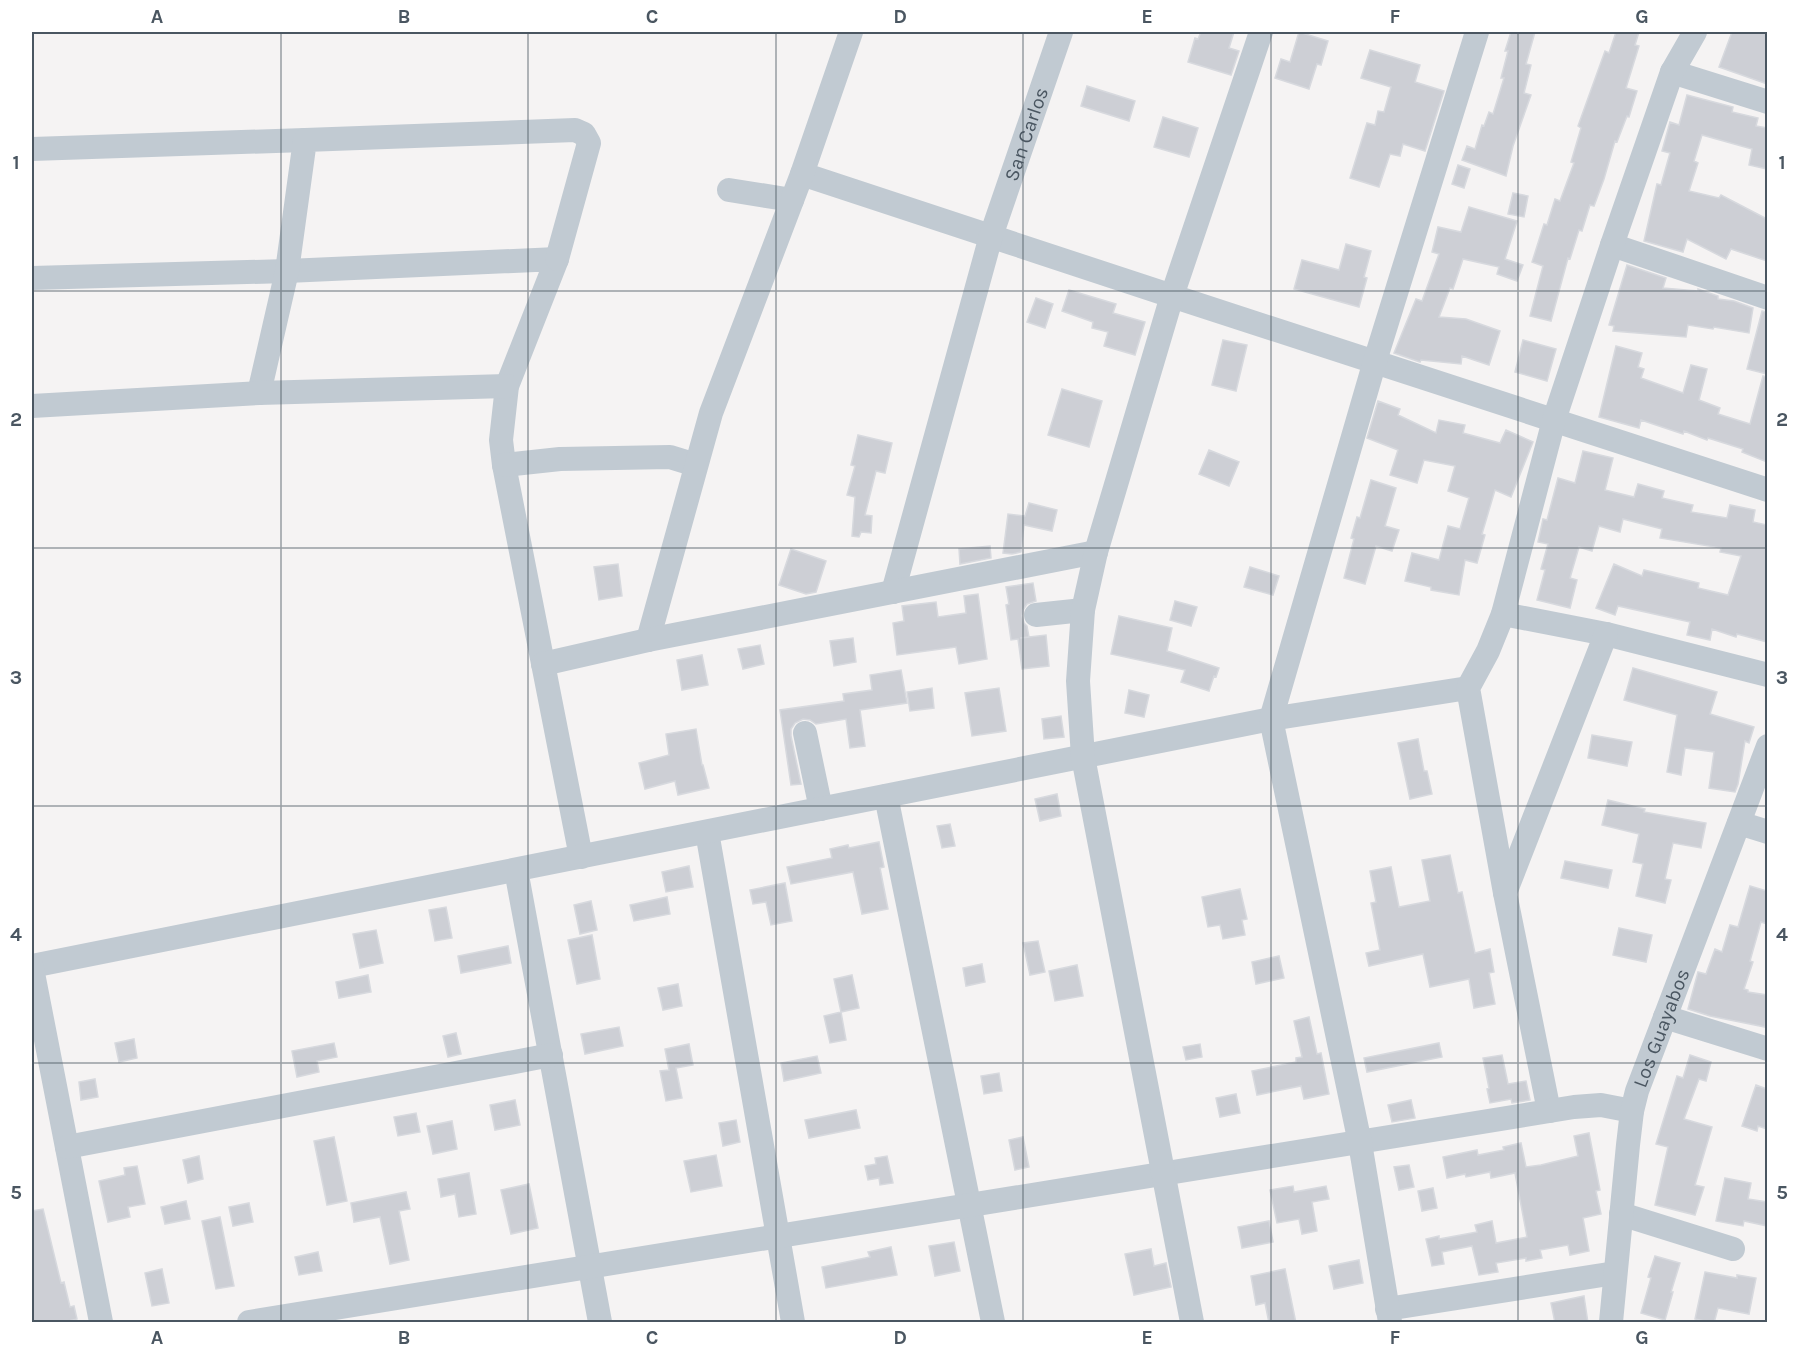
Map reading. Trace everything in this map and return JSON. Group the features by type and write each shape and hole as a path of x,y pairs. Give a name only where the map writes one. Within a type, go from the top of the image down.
{"street":[{"path":"648,640 711,413 802,174 851,32"},
{"name":"San Carlos","path":"893,592 991,236 1061,32"},
{"path":"1192,1323 1083,757 1078,681 1083,610 1096,552 1172,296 1261,32"},
{"path":"1477,32 1375,361 1271,719 1360,1143 1389,1316 1616,1273"},
{"path":"1549,1111 1505,893 1468,688 1488,651 1503,614 1554,420 1672,72 1695,32"},
{"path":"1672,72 1767,102"},
{"path":"32,149 575,130 584,134 589,143 557,259 507,386 501,440 580,857"},
{"path":"259,393 287,271 305,140"},
{"path":"802,174 1767,490"},
{"path":"729,190 792,200"},
{"path":"1612,245 1767,298"},
{"path":"32,278 287,271 557,259"},
{"path":"32,405 259,393 507,386"},
{"path":"504,465 560,459 670,457 696,465"},
{"path":"543,664 648,640 1096,552"},
{"path":"1036,615 1083,610"},
{"path":"1503,614 1606,634 1767,675"},
{"path":"1505,893 1606,634"},
{"path":"101,1323 32,967 1271,719 1468,688"},
{"path":"805,733 821,809"},
{"name":"Los Guayabos","path":"1611,1323 1632,1111 1637,1091 1767,747"},
{"path":"886,796 993,1323"},
{"path":"1739,823 1767,832"},
{"path":"707,832 793,1323"},
{"path":"516,870 600,1323"},
{"path":"1665,1017 1767,1049"},
{"path":"67,1147 551,1055"},
{"path":"249,1323 1574,1107 1601,1105 1632,1111"},
{"path":"1621,1214 1733,1249"}],"building":[{"path":"1201,32 1234,32 1229,48 1239,51 1231,75 1188,62 1195,38 1198,39"},
{"path":"1299,32 1328,41 1321,65 1317,64 1309,89 1275,78 1281,59 1290,62"},
{"path":"1511,32 1535,32 1526,64 1531,65 1524,93 1531,95 1513,146 1506,176 1462,160 1467,146 1475,149 1482,125 1484,126 1489,112 1493,114 1504,78 1501,78 1508,51 1505,51"},
{"path":"1616,32 1639,32 1635,45 1639,46 1626,88 1637,91 1629,117 1627,116 1617,142 1615,141 1594,206 1590,205 1582,231 1579,230 1570,259 1568,258 1551,321 1530,316 1543,266 1532,262 1544,224 1547,225 1555,199 1560,201 1574,163 1571,162 1581,128 1578,126 1605,51 1609,53"},
{"path":"1732,32 1767,32 1767,84 1719,67"},
{"path":"1370,50 1420,65 1415,82 1444,91 1425,151 1403,144 1400,156 1390,154 1379,187 1350,178 1367,123 1375,125 1378,111 1384,112 1391,87 1361,78"},
{"path":"1087,86 1135,101 1129,121 1081,106"},
{"path":"1687,95 1733,107 1732,112 1758,118 1756,126 1767,128 1767,169 1749,165 1752,149 1702,135 1694,161 1698,163 1689,191 1719,198 1721,195 1767,219 1767,261 1731,249 1726,259 1687,239 1683,252 1644,241 1657,184 1661,185 1670,153 1662,151 1670,122 1679,125"},
{"path":"1163,117 1198,128 1189,157 1154,147"},
{"path":"1458,165 1470,169 1464,188 1452,184"},
{"path":"1513,193 1528,196 1524,217 1508,214"},
{"path":"1469,207 1517,221 1505,259 1523,265 1517,281 1497,274 1499,267 1463,259 1453,289 1450,288 1439,317 1466,319 1500,331 1489,365 1462,356 1461,364 1421,360 1420,362 1394,353 1416,299 1422,301 1439,254 1432,252 1438,227 1461,232"},
{"path":"1346,244 1371,251 1359,307 1294,289 1302,260 1339,270"},
{"path":"1627,265 1666,278 1663,288 1698,291 1698,289 1718,296 1718,299 1734,301 1753,308 1749,333 1688,325 1686,337 1613,331 1614,326 1609,325"},
{"path":"1069,290 1116,304 1113,313 1145,322 1135,355 1104,346 1108,332 1092,328 1093,322 1062,311"},
{"path":"1036,298 1053,304 1045,328 1027,322"},
{"path":"1762,311 1767,312 1767,374 1747,369"},
{"path":"1223,340 1247,345 1236,391 1212,385"},
{"path":"1523,340 1556,349 1547,381 1515,372"},
{"path":"1616,346 1642,353 1638,367 1644,369 1641,378 1683,393 1691,365 1707,369 1699,400 1720,408 1718,414 1750,424 1763,376 1767,377 1767,462 1742,452 1743,449 1708,438 1707,440 1684,431 1683,434 1641,420 1639,428 1599,417"},
{"path":"1062,389 1102,401 1089,447 1048,435"},
{"path":"1378,401 1400,409 1398,415 1436,433 1439,420 1465,425 1463,433 1500,443 1506,430 1533,442 1511,497 1495,490 1482,534 1485,535 1477,563 1465,560 1459,595 1431,590 1431,587 1405,581 1412,553 1439,560 1448,526 1460,529 1469,498 1448,491 1455,466 1424,460 1417,483 1390,475 1398,450 1367,438"},
{"path":"858,435 892,443 885,473 876,471 865,515 872,516 871,533 861,532 859,537 852,536 855,497 847,495 855,466 851,465"},
{"path":"1209,450 1239,462 1229,486 1199,474"},
{"path":"1583,451 1613,458 1605,490 1634,497 1638,484 1664,491 1662,498 1693,505 1691,512 1727,518 1730,505 1755,510 1753,522 1767,525 1767,642 1737,634 1736,637 1712,629 1710,640 1687,635 1690,622 1618,606 1615,615 1596,608 1614,564 1642,576 1644,570 1699,583 1698,588 1728,595 1741,556 1720,552 1721,548 1660,538 1662,529 1623,519 1620,532 1599,526 1592,551 1579,547 1570,578 1577,580 1570,608 1537,600 1545,570 1541,569 1548,544 1538,542 1543,519 1547,520 1558,478 1575,483"},
{"path":"1371,480 1396,488 1385,526 1399,530 1392,551 1376,546 1365,584 1344,578 1354,539 1351,538 1357,517 1360,518"},
{"path":"1029,503 1057,510 1052,531 1024,525 1021,552 1003,553 1008,514 1025,516"},
{"path":"990,546 991,558 960,564 959,549"},
{"path":"791,549 826,561 816,592 806,594 779,585"},
{"path":"618,564 622,596 599,600 594,567"},
{"path":"1250,567 1279,576 1273,595 1244,587"},
{"path":"1033,583 1036,601 1027,604 1022,616 1029,637 1046,635 1049,666 1022,669 1018,639 1011,640 1006,587"},
{"path":"978,594 987,659 959,664 956,647 897,655 893,623 904,621 902,606 936,602 938,617 966,613 964,596"},
{"path":"1175,601 1197,607 1191,626 1170,620"},
{"path":"1119,616 1172,628 1167,651 1219,668 1209,691 1181,682 1185,670 1111,654"},
{"path":"853,638 856,662 834,666 830,641"},
{"path":"760,645 764,664 743,669 738,649"},
{"path":"702,655 708,685 682,690 677,660"},
{"path":"1633,668 1717,692 1710,714 1754,727 1749,743 1745,741 1735,792 1709,788 1714,752 1685,748 1681,775 1667,772 1677,715 1624,700"},
{"path":"901,670 907,703 860,710 865,746 850,748 846,719 816,724 803,719 795,723 791,729 791,736 801,784 791,785 780,710 844,701 843,694 872,690 870,675"},
{"path":"932,688 934,708 910,711 907,692"},
{"path":"999,688 1006,731 972,736 965,693"},
{"path":"1129,690 1149,695 1144,717 1125,713"},
{"path":"1061,716 1064,737 1044,739 1042,719"},
{"path":"696,729 702,765 709,788 678,795 675,781 645,789 639,763 669,755 666,734"},
{"path":"1592,735 1632,742 1627,766 1588,758"},
{"path":"1418,739 1424,771 1427,771 1432,794 1410,799 1398,743"},
{"path":"1057,794 1061,816 1040,821 1035,799"},
{"path":"1608,800 1645,809 1644,812 1706,823 1701,848 1673,843 1665,879 1671,880 1665,903 1636,896 1643,864 1633,862 1639,834 1602,825"},
{"path":"950,824 955,846 942,848 937,826"},
{"path":"879,842 884,867 880,868 888,909 862,914 853,872 791,884 787,867 832,858 830,849"},
{"path":"1450,855 1458,893 1462,892 1475,953 1490,949 1494,972 1489,973 1495,1004 1474,1008 1469,979 1430,987 1423,954 1369,966 1366,953 1380,950 1371,903 1376,902 1370,871 1391,867 1399,907 1430,901 1422,860"},
{"path":"1565,861 1612,870 1608,888 1561,878"},
{"path":"689,866 693,887 666,892 662,872"},
{"path":"785,883 792,921 771,925 766,902 753,904 750,890"},
{"path":"1750,886 1767,891 1767,924 1761,922 1750,961 1753,962 1744,989 1748,992 1767,995 1765,1027 1710,1016 1688,1009 1698,972 1706,974 1715,949 1722,952 1730,925 1738,927"},
{"path":"1240,889 1247,919 1242,920 1245,935 1223,939 1220,925 1208,927 1202,897"},
{"path":"667,897 670,914 634,921 630,905"},
{"path":"591,901 597,930 580,934 574,905"},
{"path":"446,907 452,938 435,941 429,910"},
{"path":"1619,928 1652,935 1646,962 1613,955"},
{"path":"376,930 383,963 360,968 353,934"},
{"path":"592,935 600,979 577,984 568,940"},
{"path":"1038,941 1045,972 1030,975 1023,943"},
{"path":"508,946 511,963 461,973 458,956"},
{"path":"1279,956 1284,978 1256,984 1252,962"},
{"path":"982,964 985,982 966,986 963,968"},
{"path":"1077,965 1083,996 1055,1001 1049,971"},
{"path":"368,975 371,992 339,998 336,982"},
{"path":"852,975 859,1008 841,1012 834,979"},
{"path":"678,984 682,1006 663,1010 658,988"},
{"path":"841,1012 846,1040 830,1043 824,1016"},
{"path":"1309,1017 1317,1054 1321,1053 1329,1094 1304,1099 1301,1086 1257,1095 1252,1071 1296,1062 1296,1058 1302,1057 1294,1021"},
{"path":"619,1027 623,1046 585,1054 581,1034"},
{"path":"456,1033 461,1054 448,1057 443,1036"},
{"path":"134,1039 137,1058 119,1062 115,1043"},
{"path":"334,1043 337,1057 317,1061 319,1072 297,1077 292,1051"},
{"path":"1439,1043 1442,1057 1367,1072 1364,1058"},
{"path":"689,1044 693,1065 676,1068 682,1098 666,1101 660,1071 669,1070 665,1049"},
{"path":"1200,1044 1202,1057 1186,1060 1183,1047"},
{"path":"1502,1055 1508,1084 1526,1081 1530,1100 1512,1103 1511,1099 1490,1103 1483,1058"},
{"path":"1690,1055 1711,1062 1706,1081 1699,1079 1684,1119 1712,1127 1695,1185 1704,1187 1695,1215 1655,1205 1668,1147 1656,1144 1677,1076 1683,1078"},
{"path":"817,1056 821,1073 784,1081 781,1063"},
{"path":"999,1073 1002,1091 984,1094 981,1076"},
{"path":"95,1079 98,1097 81,1100 79,1082"},
{"path":"1756,1085 1767,1089 1767,1129 1758,1126 1757,1131 1742,1126"},
{"path":"1236,1094 1240,1113 1220,1117 1216,1098"},
{"path":"515,1100 520,1125 495,1130 490,1105"},
{"path":"1411,1100 1415,1118 1392,1122 1388,1105"},
{"path":"856,1110 860,1128 809,1138 805,1120"},
{"path":"416,1113 420,1132 398,1136 394,1117"},
{"path":"736,1120 740,1142 723,1146 719,1123"},
{"path":"452,1121 457,1149 433,1154 427,1126"},
{"path":"1589,1133 1600,1190 1596,1191 1601,1214 1583,1218 1589,1251 1570,1255 1568,1245 1540,1250 1542,1258 1496,1263 1498,1272 1479,1275 1472,1246 1442,1252 1444,1264 1432,1266 1426,1239 1477,1232 1475,1225 1492,1221 1496,1243 1527,1237 1515,1173 1491,1178 1490,1172 1447,1178 1443,1157 1477,1150 1478,1155 1504,1150 1503,1147 1521,1143 1526,1167 1541,1165 1578,1156 1574,1136"},
{"path":"334,1137 347,1201 327,1205 314,1141"},
{"path":"1023,1137 1029,1167 1015,1170 1009,1140"},
{"path":"716,1155 722,1186 691,1192 684,1161"},
{"path":"199,1156 203,1179 188,1183 183,1160"},
{"path":"887,1156 893,1183 880,1185 879,1178 868,1180 865,1166 876,1164 875,1158"},
{"path":"1409,1165 1414,1187 1399,1190 1394,1167"},
{"path":"137,1166 145,1204 128,1207 130,1217 108,1222 99,1181 125,1175 124,1168"},
{"path":"469,1173 476,1214 459,1217 455,1194 441,1197 438,1179"},
{"path":"1725,1178 1751,1183 1748,1199 1767,1202 1767,1226 1744,1221 1743,1226 1716,1221"},
{"path":"529,1184 538,1228 511,1234 501,1190"},
{"path":"1293,1186 1294,1192 1326,1186 1329,1199 1312,1202 1317,1231 1302,1234 1299,1219 1277,1223 1270,1190"},
{"path":"1433,1188 1437,1208 1422,1211 1418,1191"},
{"path":"406,1192 410,1209 399,1211 409,1260 390,1264 380,1217 354,1222 351,1203"},
{"path":"186,1201 190,1219 165,1224 161,1207"},
{"path":"249,1203 253,1222 233,1226 229,1207"},
{"path":"43,1209 61,1283 64,1282 70,1307 74,1306 77,1319 60,1323 32,1323 32,1211"},
{"path":"220,1217 234,1286 216,1289 202,1221"},
{"path":"1269,1221 1273,1242 1242,1248 1238,1227"},
{"path":"954,1242 960,1271 935,1276 929,1246"},
{"path":"891,1247 897,1275 826,1288 822,1267 870,1257 868,1252"},
{"path":"1151,1249 1154,1266 1166,1263 1171,1287 1134,1295 1125,1254"},
{"path":"318,1252 322,1271 299,1275 295,1257"},
{"path":"1655,1256 1680,1263 1665,1320 1641,1313"},
{"path":"1359,1260 1363,1283 1334,1289 1329,1266"},
{"path":"162,1269 169,1303 152,1306 145,1273"},
{"path":"1285,1269 1296,1323 1269,1323 1265,1303 1256,1305 1251,1276"},
{"path":"1705,1272 1737,1278 1737,1275 1756,1278 1749,1314 1718,1308 1714,1323 1695,1319"},
{"path":"1584,1296 1588,1323 1555,1323 1551,1303"}]}
